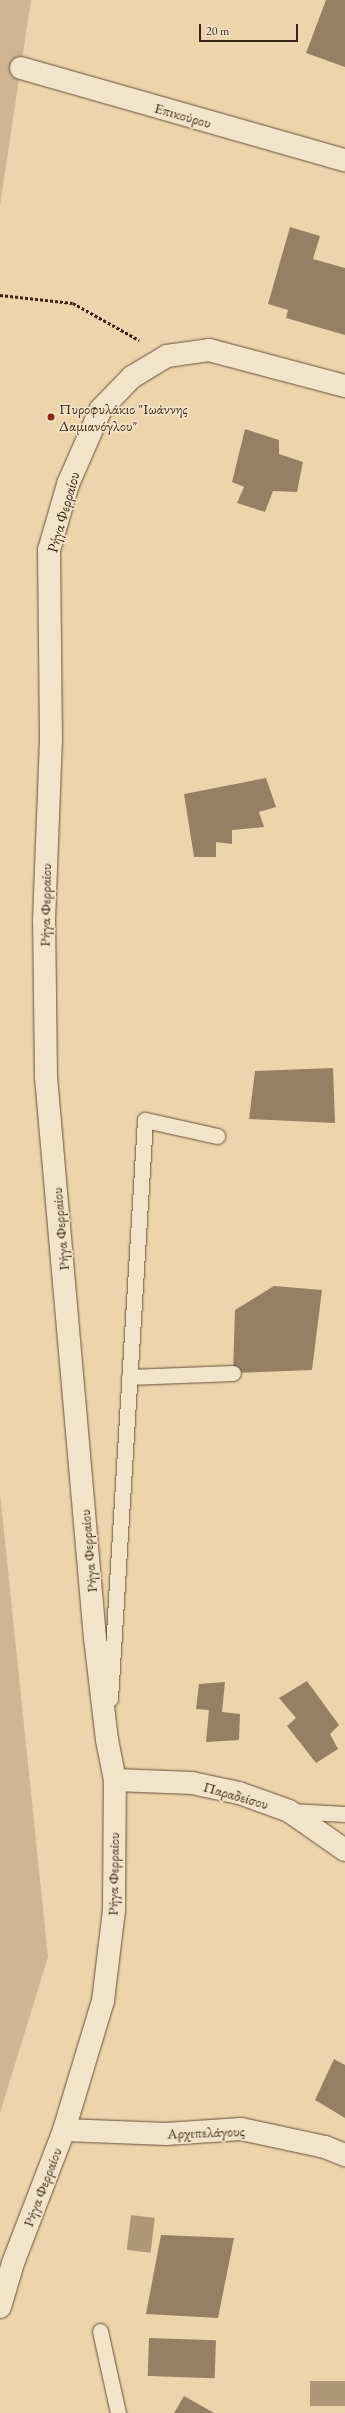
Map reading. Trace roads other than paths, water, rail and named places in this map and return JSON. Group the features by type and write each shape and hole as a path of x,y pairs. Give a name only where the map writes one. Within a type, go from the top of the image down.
{"street":[{"name":"Επικούρου","path":"21,68 345,160"},
{"name":"Ρήγα Φερραίου","path":"0,2307 13,2263 64,2130 103,2001 114,1910 115,1780 107,1740 95,1638 46,1077 44,921 51,741 49,550 68,484 102,409 132,377 168,356 209,350 345,386"},
{"name":"Παραδείσου","path":"115,1780 192,1783 238,1793 289,1811 345,1850"},
{"name":"Αρχιπελάγους","path":"64,2130 166,2134 241,2129 326,2147 345,2155"}],"lane":[{"path":"107,1740 145,1120 218,1136"},
{"path":"129,1376 233,1373"},
{"path":"289,1811 345,1814"},
{"path":"100,2331 118,2413"}],"place":[{"name":"Πυροφυλάκιο \"Ιωάννης Δαμιανόγλου\"","path":"51,417"}]}
